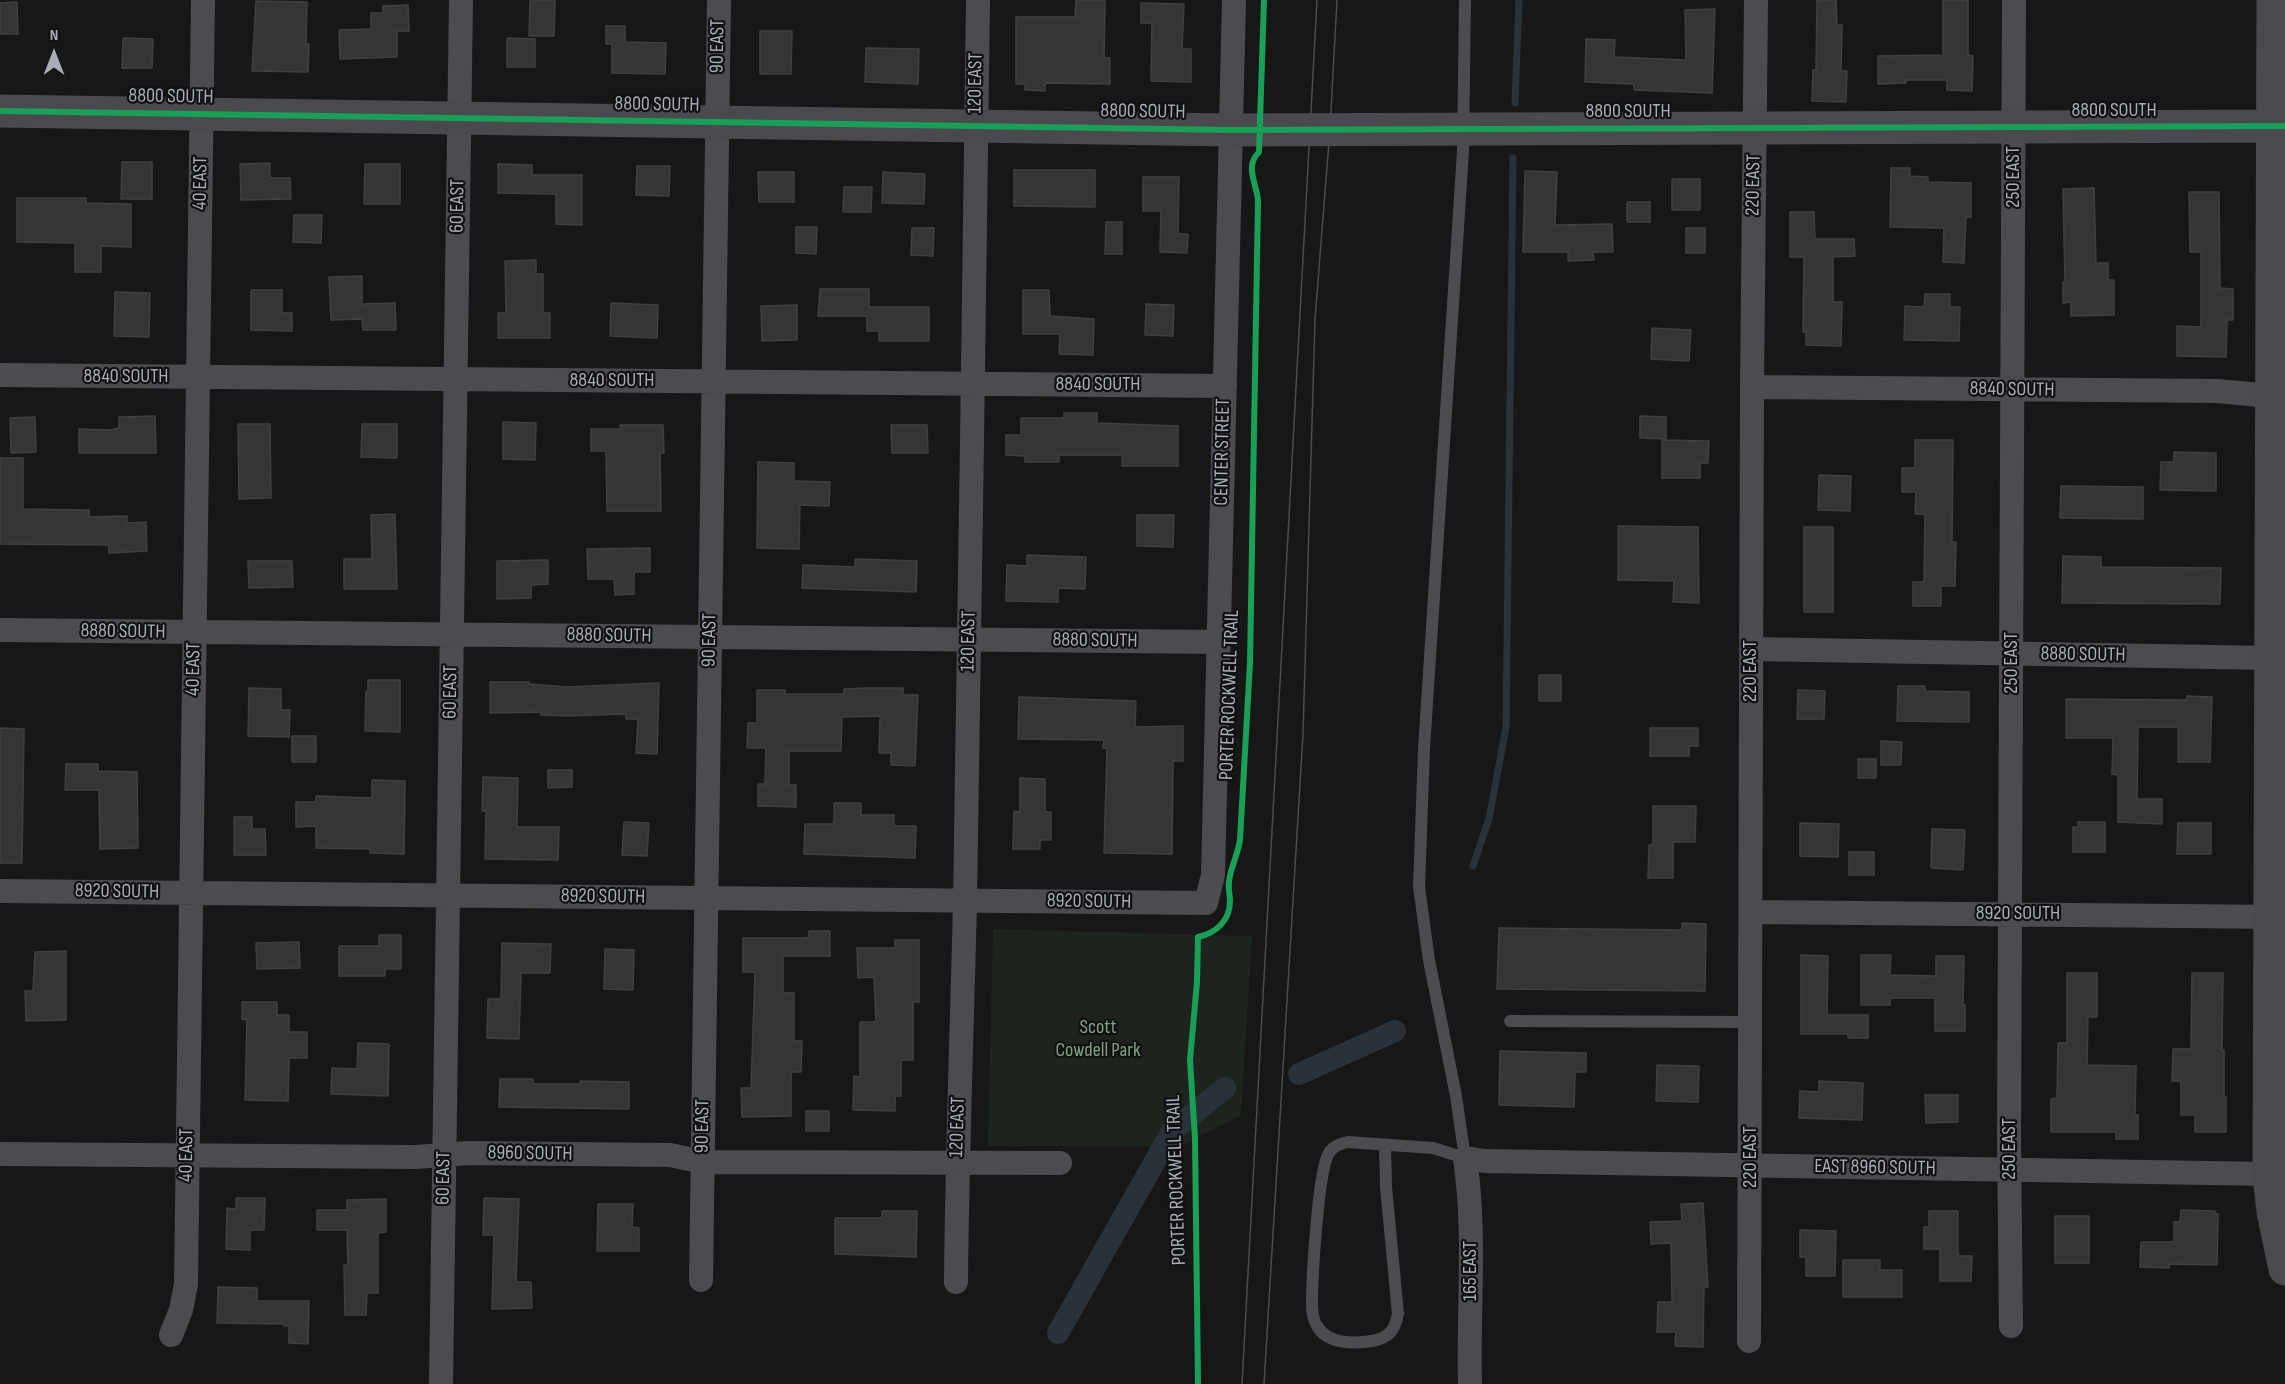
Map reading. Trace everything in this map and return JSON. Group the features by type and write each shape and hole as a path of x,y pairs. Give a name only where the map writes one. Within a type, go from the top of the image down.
{"street":[{"name":"40 EAST","path":"171,1335 181,1310 186,1284 203,0"},
{"name":"60 EAST","path":"441,1384 461,0"},
{"name":"90 EAST","path":"701,1280 719,0"},
{"name":"120 EAST","path":"956,1282 974,384 978,0"},
{"name":"CENTER STREET","path":"1206,903 1213,875 1234,0"},
{"name":"220 EAST","path":"1749,1341 1752,1022 1752,387 1756,0"},
{"name":"250 EAST","path":"2011,1326 2014,0"},
{"path":"2273,0 2279,126 2271,396 2278,478 2271,658 2277,917 2277,1174 2272,1212 2285,1269"},
{"name":"8800 SOUTH","path":"0,111 1230,130 2279,126"},
{"name":"8840 SOUTH","path":"0,375 1225,386"},
{"name":"8840 SOUTH","path":"1752,387 2217,391 2271,396"},
{"name":"8880 SOUTH","path":"0,630 1219,642"},
{"name":"8880 SOUTH","path":"1751,649 2271,658"},
{"name":"8920 SOUTH","path":"0,891 1206,903"},
{"name":"8920 SOUTH","path":"1751,912 2277,917"},
{"name":"8960 SOUTH","path":"0,1154 444,1156 469,1153 670,1155 703,1162 1060,1163"},
{"name":"EAST 8960 SOUTH","path":"1465,1158 1485,1161 2010,1172 2277,1174"},
{"name":"165 EAST","path":"1465,1158 1469,1189 1471,1252 1470,1384"}],"lane":[{"path":"1385,1146 1386,1187 1398,1314 1396,1326 1390,1334 1380,1339 1366,1342 1341,1341 1323,1333 1317,1326 1313,1314 1324,1167 1329,1152 1337,1145 1348,1142 1433,1148 1465,1158 1456,1096 1429,960 1419,887 1424,749 1464,129 1465,0"},
{"path":"1510,1021 1752,1022"}],"green space":[{"name":"Scott Cowdell Park","path":"993,929 1252,936 1241,1115 1180,1147 988,1146"}],"building":[{"path":"530,0 555,0 554,36 529,36"},
{"path":"1076,0 1105,0 1104,58 1110,58 1110,84 1045,83 1045,91 1025,90 1025,84 1016,84 1016,17 1075,17"},
{"path":"1817,0 1836,0 1837,25 1842,25 1841,71 1847,71 1846,102 1812,101 1813,70 1816,70"},
{"path":"1943,0 1968,0 1968,55 1973,56 1972,91 1947,90 1947,80 1906,80 1906,83 1878,84 1878,56 1943,55"},
{"path":"256,1 307,2 308,72 252,71"},
{"path":"17,2 18,34 0,34 0,3"},
{"path":"1141,3 1184,4 1182,49 1191,49 1191,82 1151,81 1152,23 1141,23"},
{"path":"408,5 409,31 397,31 397,57 340,59 339,30 371,29 371,13 383,13 383,6"},
{"path":"1715,9 1712,93 1634,90 1634,84 1585,82 1586,39 1615,40 1614,57 1686,60 1685,10"},
{"path":"606,26 625,26 625,42 666,43 665,74 612,73 612,44 606,44"},
{"path":"760,31 792,31 791,74 760,74"},
{"path":"123,38 153,39 152,68 122,68"},
{"path":"507,38 535,39 535,67 507,67"},
{"path":"866,48 919,49 918,84 865,82"},
{"path":"122,162 152,162 152,199 121,199"},
{"path":"270,163 270,178 290,178 291,199 241,200 240,164"},
{"path":"365,164 400,164 400,204 364,204"},
{"path":"498,164 532,165 532,175 582,175 582,225 556,224 556,194 498,193"},
{"path":"637,166 670,166 669,196 636,195"},
{"path":"1891,168 1910,168 1910,176 1928,177 1928,182 1971,183 1971,217 1966,217 1964,263 1943,262 1944,228 1890,227"},
{"path":"1014,170 1095,170 1095,207 1014,206"},
{"path":"1525,171 1557,172 1555,225 1612,224 1613,252 1593,252 1594,260 1568,261 1568,252 1523,252"},
{"path":"758,172 794,172 794,202 759,202"},
{"path":"883,172 925,174 924,204 882,203"},
{"path":"1143,177 1179,177 1178,234 1188,234 1187,253 1160,252 1161,211 1143,211"},
{"path":"1672,179 1700,179 1700,210 1672,210"},
{"path":"844,187 872,187 871,212 843,212"},
{"path":"2094,188 2096,263 2108,263 2108,280 2114,280 2114,315 2071,316 2071,302 2063,303 2063,282 2065,282 2063,189"},
{"path":"2189,192 2219,192 2220,288 2233,289 2233,320 2227,320 2226,357 2177,356 2177,326 2201,327 2201,252 2190,252"},
{"path":"17,198 86,198 86,203 131,204 131,247 101,246 101,272 75,272 75,243 17,242"},
{"path":"1627,202 1650,202 1650,222 1627,222"},
{"path":"1790,212 1814,212 1815,239 1854,239 1855,256 1833,257 1833,302 1842,302 1841,346 1806,345 1806,332 1803,332 1804,257 1790,257"},
{"path":"294,215 322,215 321,243 293,242"},
{"path":"1106,222 1122,222 1122,254 1105,254"},
{"path":"796,227 817,227 816,254 796,253"},
{"path":"912,228 934,228 933,256 911,255"},
{"path":"1686,228 1705,228 1705,253 1686,253"},
{"path":"536,260 536,274 543,274 543,313 550,313 550,338 498,338 498,313 506,313 505,261"},
{"path":"362,276 362,304 395,303 396,330 363,330 362,319 331,320 329,277"},
{"path":"820,289 869,289 869,307 929,307 929,341 879,341 879,331 867,331 867,316 818,316"},
{"path":"251,290 282,290 282,313 292,313 292,331 251,330"},
{"path":"1023,290 1049,290 1050,316 1094,319 1093,355 1059,354 1060,334 1023,334"},
{"path":"115,292 150,293 149,337 114,336"},
{"path":"1925,294 1950,294 1950,307 1960,307 1959,341 1904,340 1905,306 1924,307"},
{"path":"611,303 658,305 657,338 610,336"},
{"path":"1146,304 1174,305 1173,336 1145,335"},
{"path":"797,305 797,340 762,341 761,306"},
{"path":"1652,328 1691,330 1689,361 1651,359"},
{"path":"1064,413 1097,413 1097,423 1178,426 1178,466 1122,466 1122,455 1059,455 1059,462 1025,462 1025,456 1006,455 1006,435 1021,435 1021,418 1064,418"},
{"path":"155,416 156,453 79,453 79,429 111,430 119,428 119,417"},
{"path":"1640,416 1666,417 1666,439 1640,438"},
{"path":"35,417 36,452 11,453 10,418"},
{"path":"503,422 536,423 535,460 503,459"},
{"path":"238,424 270,424 271,498 239,499"},
{"path":"362,424 397,424 397,458 361,457"},
{"path":"620,425 663,425 664,453 660,453 661,511 607,511 606,451 591,451 591,429 621,429"},
{"path":"891,425 927,425 928,453 892,453"},
{"path":"1662,440 1709,441 1708,463 1700,463 1700,478 1662,478"},
{"path":"1915,440 1953,440 1952,542 1956,542 1955,586 1941,586 1941,606 1913,606 1913,582 1924,582 1925,514 1915,514 1916,492 1902,492 1902,468 1915,468"},
{"path":"2174,452 2216,453 2216,491 2160,490 2161,462 2174,462"},
{"path":"0,458 23,458 23,509 89,510 89,517 127,516 127,523 146,522 147,551 109,553 109,545 0,544"},
{"path":"758,462 794,463 794,481 830,482 829,506 800,505 799,549 757,548"},
{"path":"1819,475 1851,476 1850,511 1818,510"},
{"path":"2061,486 2143,487 2143,519 2060,518"},
{"path":"395,514 397,589 344,589 344,559 372,559 371,515"},
{"path":"1137,515 1174,515 1173,547 1137,546"},
{"path":"1618,526 1698,527 1699,603 1673,602 1674,581 1618,580"},
{"path":"1804,527 1833,527 1833,612 1804,612"},
{"path":"650,548 650,572 634,572 634,594 615,595 614,579 588,579 587,549"},
{"path":"1027,555 1086,557 1085,589 1058,588 1058,602 1006,601 1007,565 1027,566"},
{"path":"2063,556 2101,557 2101,567 2221,568 2220,604 2062,603"},
{"path":"855,559 917,561 916,592 802,588 803,565 855,567"},
{"path":"548,560 548,584 531,585 531,598 497,599 497,561"},
{"path":"248,561 292,561 293,587 249,588"},
{"path":"1539,675 1561,675 1561,701 1539,701"},
{"path":"368,680 400,680 400,732 365,731"},
{"path":"490,682 529,682 529,684 567,687 659,683 657,754 636,753 638,719 626,719 626,714 567,716 541,715 541,712 490,713"},
{"path":"1898,686 1925,686 1925,691 1969,692 1969,722 1897,721"},
{"path":"249,688 281,689 281,710 290,710 289,737 248,736"},
{"path":"903,688 903,695 918,695 915,766 891,765 891,753 879,753 880,716 842,717 841,751 789,751 789,785 796,785 796,807 758,806 758,784 765,784 766,748 747,748 748,723 757,723 757,690 785,690 785,694 844,694 844,689"},
{"path":"1798,690 1825,691 1824,719 1797,719"},
{"path":"2187,696 2212,697 2210,762 2178,762 2178,727 2138,727 2137,799 2162,799 2162,824 2118,822 2118,775 2112,774 2113,738 2066,738 2066,699 2187,700"},
{"path":"1019,697 1136,701 1135,727 1183,726 1183,761 1173,761 1172,854 1104,853 1107,748 1103,748 1104,740 1018,739"},
{"path":"0,728 24,729 22,863 0,863"},
{"path":"1650,728 1698,728 1698,746 1689,746 1689,756 1650,756"},
{"path":"292,736 316,736 316,762 292,762"},
{"path":"1881,741 1902,742 1901,765 1881,765"},
{"path":"1858,759 1876,759 1876,778 1858,778"},
{"path":"66,764 98,764 98,771 137,772 138,848 100,849 99,790 65,790"},
{"path":"548,770 572,770 572,787 548,788"},
{"path":"483,777 518,778 517,827 559,827 558,860 485,859 486,811 482,811"},
{"path":"1020,778 1045,779 1045,812 1051,812 1051,840 1040,840 1040,849 1013,849 1014,811 1020,812"},
{"path":"372,780 405,781 404,854 370,853 370,849 316,848 316,826 296,827 296,802 316,802 316,796 372,798"},
{"path":"834,803 861,803 861,815 894,815 894,826 916,826 915,858 804,854 805,824 834,824"},
{"path":"1653,806 1696,806 1695,842 1673,842 1673,878 1648,878 1649,845 1653,845"},
{"path":"234,817 252,817 252,829 265,829 266,855 234,855"},
{"path":"624,822 649,823 647,856 622,855"},
{"path":"2078,822 2105,822 2105,852 2073,852 2073,827 2078,827"},
{"path":"1800,823 1839,824 1838,857 1800,856"},
{"path":"2178,823 2211,823 2211,854 2177,854"},
{"path":"1932,829 1965,830 1963,870 1931,868"},
{"path":"1849,852 1874,852 1874,875 1849,875"},
{"path":"1682,923 1706,924 1705,991 1497,989 1499,928 1682,930"},
{"path":"809,931 830,931 830,956 783,956 783,993 794,993 794,1041 802,1041 801,1072 791,1072 791,1116 742,1117 741,1088 751,1088 755,972 743,972 743,938 808,938"},
{"path":"379,935 401,935 401,969 385,969 385,976 339,976 339,946 379,946"},
{"path":"895,940 919,940 919,1002 913,1002 913,1060 901,1060 901,1096 895,1096 895,1111 853,1110 854,1076 860,1077 860,1022 876,1022 874,977 858,978 857,948 895,948"},
{"path":"299,942 300,968 257,969 256,943"},
{"path":"502,943 551,944 550,973 521,973 519,1039 487,1038 488,999 501,999"},
{"path":"605,949 634,950 633,990 604,989"},
{"path":"66,951 66,1020 26,1021 25,991 33,991 35,952"},
{"path":"1801,955 1828,956 1827,1015 1868,1015 1868,1038 1848,1038 1848,1034 1801,1034"},
{"path":"1861,955 1891,955 1890,975 1936,976 1936,956 1964,956 1965,1031 1935,1031 1935,998 1890,998 1890,1005 1861,1005"},
{"path":"2067,973 2097,973 2097,1017 2088,1017 2087,1065 2136,1066 2135,1115 2138,1115 2138,1139 2116,1139 2116,1132 2051,1132 2051,1099 2057,1098 2058,1043 2067,1043"},
{"path":"2192,973 2223,973 2222,1050 2224,1050 2226,1132 2195,1132 2195,1115 2181,1115 2181,1081 2172,1081 2173,1049 2191,1049"},
{"path":"242,1002 277,1002 277,1015 289,1015 289,1032 307,1032 307,1058 289,1058 288,1101 245,1100 247,1020 242,1019"},
{"path":"358,1043 389,1044 388,1096 331,1094 332,1068 357,1069"},
{"path":"1500,1051 1586,1053 1586,1072 1575,1072 1574,1107 1499,1105"},
{"path":"1657,1065 1699,1066 1698,1102 1656,1101"},
{"path":"500,1079 533,1079 533,1084 580,1084 580,1081 629,1082 629,1109 499,1107"},
{"path":"1819,1081 1863,1083 1862,1120 1799,1118 1800,1091 1819,1092"},
{"path":"1925,1095 1958,1095 1958,1122 1926,1123"},
{"path":"806,1111 829,1111 829,1131 806,1131"},
{"path":"236,1198 265,1198 264,1230 250,1230 250,1250 226,1249 227,1208 236,1209"},
{"path":"484,1198 519,1199 516,1282 531,1282 532,1308 492,1309 494,1235 483,1235"},
{"path":"386,1199 386,1232 378,1233 378,1293 367,1293 366,1315 345,1315 344,1265 348,1265 347,1230 317,1230 317,1210 347,1210 347,1200"},
{"path":"1703,1203 1708,1287 1704,1287 1703,1347 1675,1346 1676,1332 1657,1332 1658,1302 1672,1302 1671,1243 1651,1244 1650,1222 1682,1221 1681,1204"},
{"path":"598,1204 633,1204 632,1227 639,1228 639,1251 597,1251"},
{"path":"2181,1210 2215,1211 2215,1214 2218,1214 2217,1265 2169,1264 2169,1268 2140,1267 2141,1242 2174,1242 2174,1222 2180,1222"},
{"path":"882,1211 917,1211 916,1257 835,1254 835,1218 882,1218"},
{"path":"1929,1211 1958,1211 1958,1256 1972,1256 1971,1281 1940,1281 1940,1249 1924,1249 1924,1227 1929,1227"},
{"path":"2055,1216 2089,1216 2089,1263 2055,1263"},
{"path":"1800,1230 1836,1231 1835,1276 1806,1276 1806,1257 1800,1257"},
{"path":"1843,1260 1880,1260 1880,1270 1902,1270 1902,1297 1843,1297"},
{"path":"218,1287 257,1288 257,1301 309,1301 308,1344 289,1343 289,1326 284,1326 284,1324 217,1323"}],"waterway":[{"path":"1515,103 1519,0"},
{"path":"1473,866 1489,819 1506,727 1513,158"},
{"path":"1299,1074 1395,1031"},
{"path":"1058,1333 1172,1131 1225,1088"}],"tram line":[{"path":"1242,1384 1317,0"},
{"path":"1264,1384 1303,734 1315,319 1330,129 1337,0"}],"cycle path":[{"name":"PORTER ROCKWELL TRAIL","path":"1198,1384 1195,1138 1190,1060 1197,982 1198,937 1216,929 1228,914 1230,877 1240,840 1250,663 1258,201 1252,175 1252,163 1259,152 1264,0"},
{"path":"0,111 1230,130 2285,126"}]}
